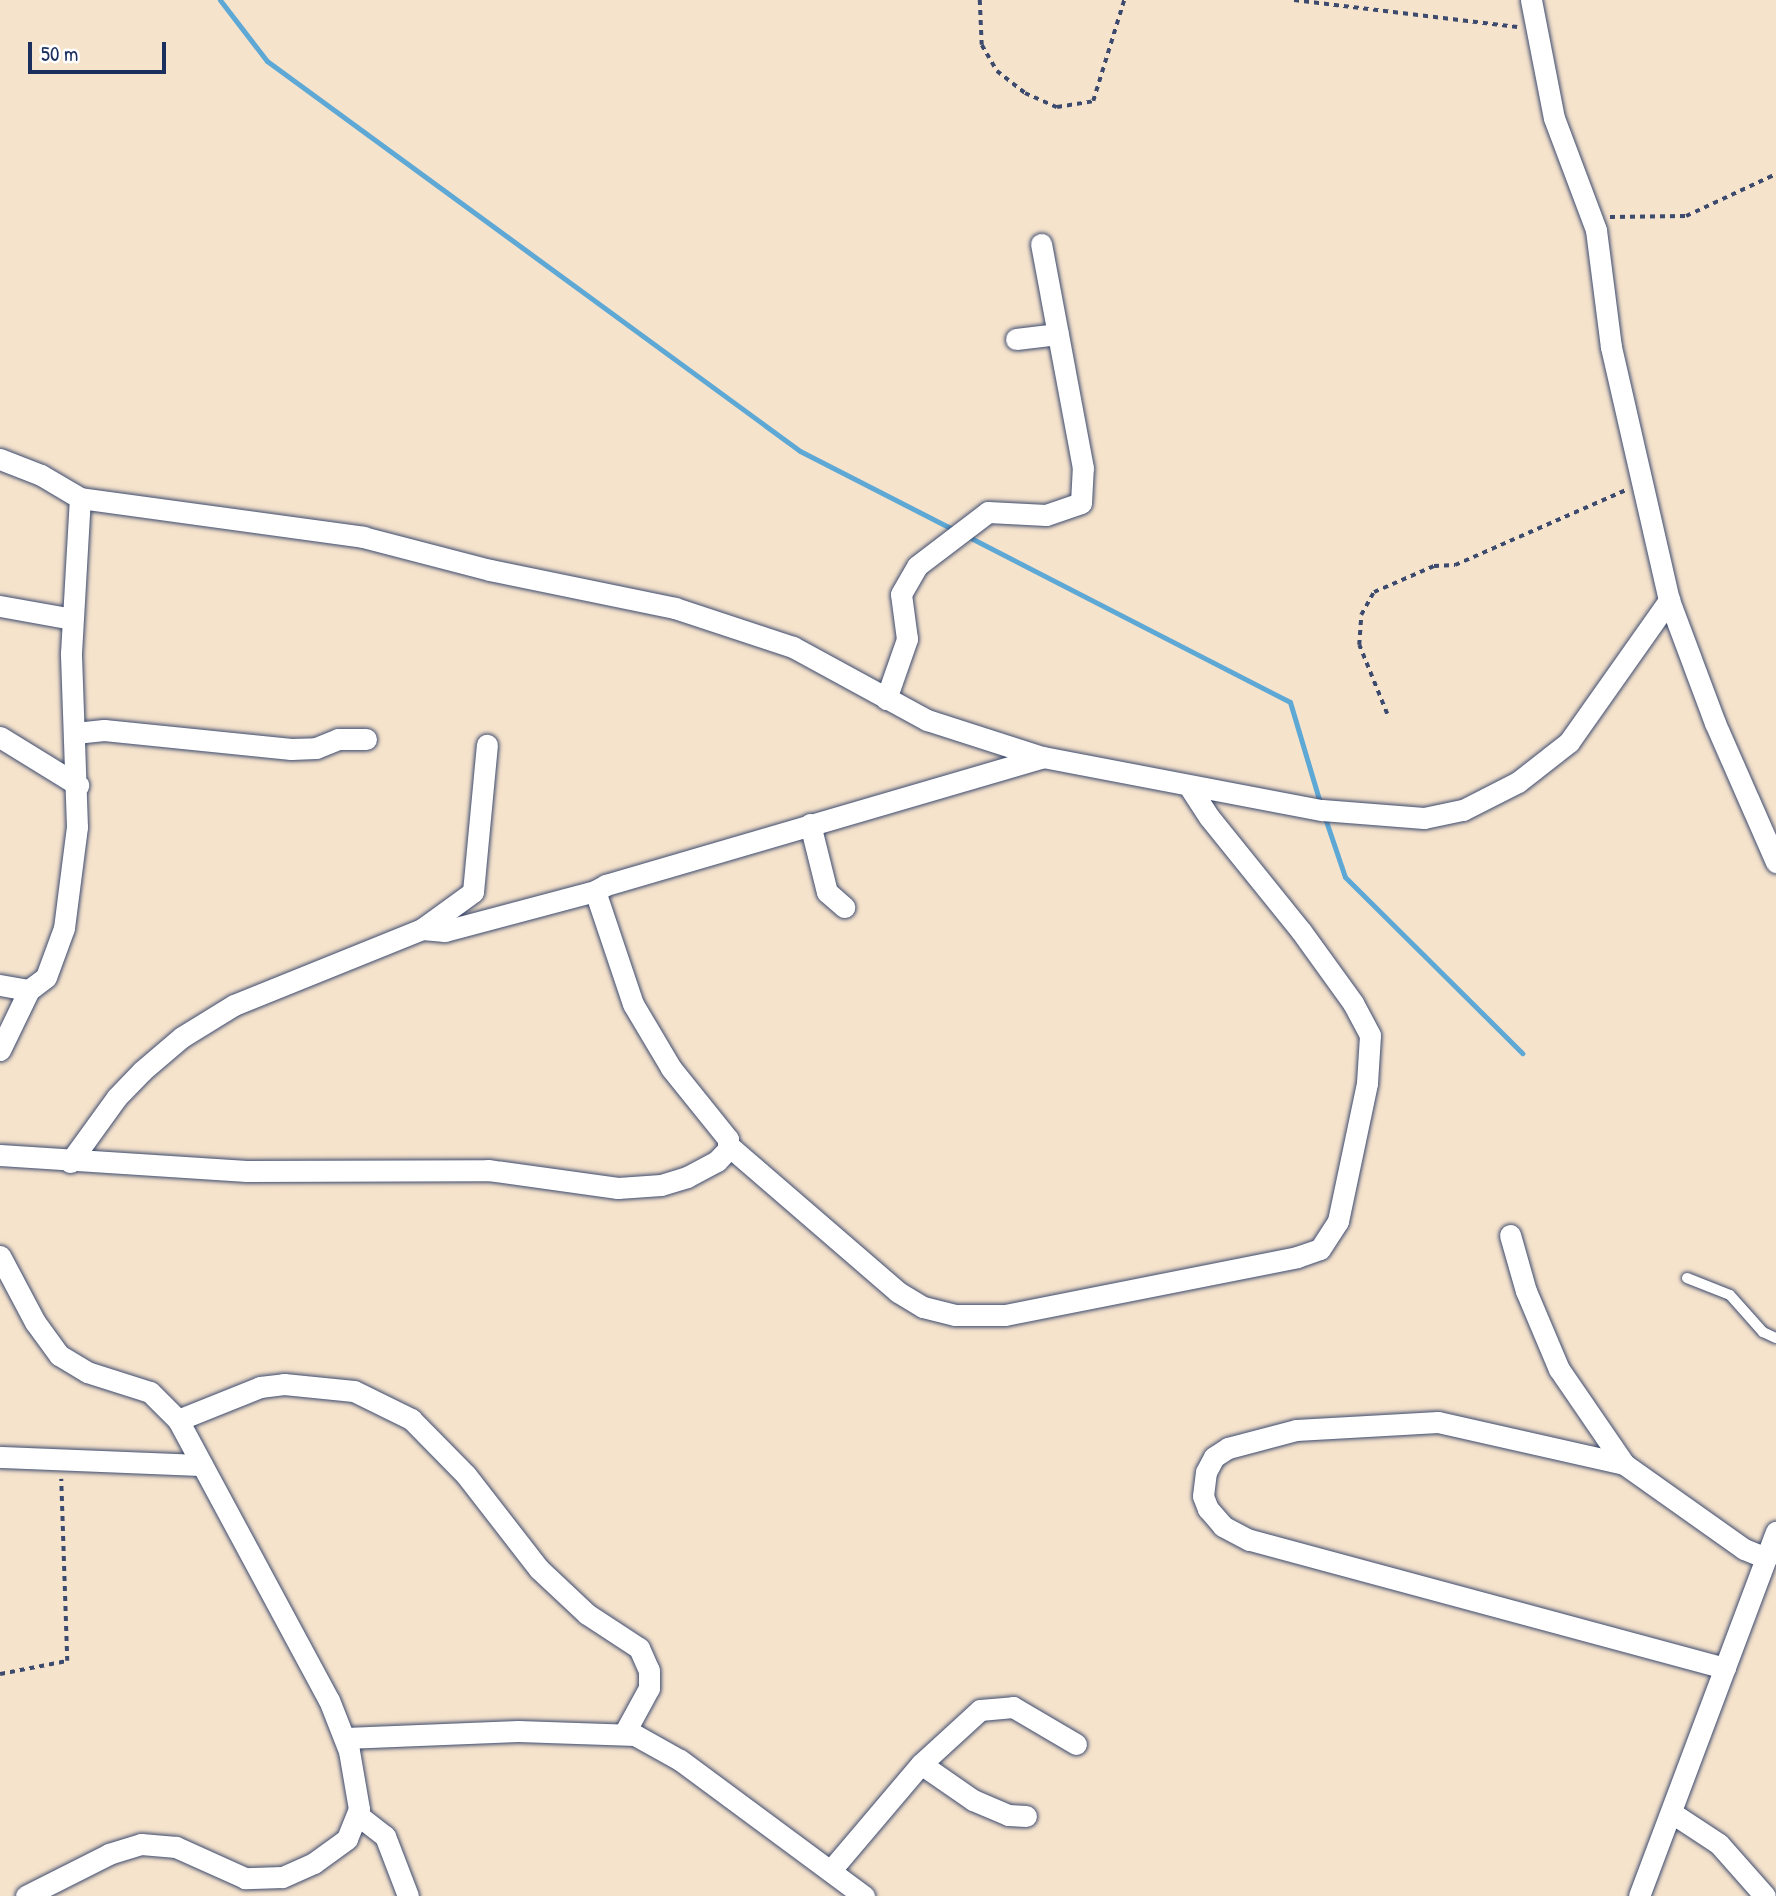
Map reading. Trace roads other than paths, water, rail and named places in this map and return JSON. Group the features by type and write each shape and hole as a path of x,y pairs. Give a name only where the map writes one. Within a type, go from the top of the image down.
{"street":[{"path":"1531,0 1554,118 1591,217 1638,480 1669,600 1715,723 1776,862"},
{"path":"886,699 907,639 901,594 917,566 988,512 1046,515 1081,503 1083,468 1041,244"},
{"path":"1016,339 1058,334"},
{"path":"0,459 41,475 80,498 363,537 489,570 675,608 793,648 928,720 1043,757 1099,764 1189,786 1378,816 1424,818 1463,810 1518,782 1569,742 1669,600"},
{"path":"0,1050 29,989 46,977 64,928 78,785 72,620 80,498"},
{"path":"0,606 72,620"},
{"path":"75,733 104,730 291,749 316,748 338,739 366,739"},
{"path":"0,737 78,785"},
{"path":"69,1161 117,1097 165,1050 209,1019 270,987 422,929 474,892 487,745"},
{"path":"422,929 445,931 595,891 628,877 1043,757"},
{"path":"595,891 633,1004 658,1050 723,1130 729,1146 898,1292 923,1307 955,1315 1005,1315 1297,1258 1320,1249 1338,1221 1367,1083 1370,1035 1353,1003 1189,786"},
{"path":"810,824 827,892 844,907"},
{"path":"0,985 29,989"},
{"path":"0,1155 246,1171 488,1170 634,1188 687,1177 717,1161 729,1146"},
{"path":"1510,1235 1526,1291 1559,1369 1624,1464 1744,1549 1766,1558"},
{"path":"0,1256 35,1322 59,1355 87,1372 150,1392 178,1420 329,1700 345,1738 359,1816 352,1833 335,1850 292,1874 270,1880 236,1875 176,1847 141,1844 109,1854 26,1896"},
{"path":"178,1420 260,1387 284,1384 354,1391 411,1419 466,1475 539,1569 587,1614 639,1648 649,1670 649,1688 625,1732"},
{"path":"1624,1464 1438,1422 1357,1423 1296,1430 1228,1448 1209,1465 1203,1496 1223,1526 1249,1540 1725,1668"},
{"path":"0,1457 202,1465"},
{"path":"1639,1896 1776,1532"},
{"path":"831,1870 922,1764 974,1714 997,1706 1031,1715 1076,1744"},
{"path":"345,1738 625,1732 662,1747 864,1896"},
{"path":"922,1764 973,1800 1007,1815 1026,1816"},
{"path":"1672,1813 1719,1844 1765,1896"},
{"path":"359,1816 385,1836 408,1896"}],"lane":[{"path":"1687,1278 1730,1295 1763,1332 1776,1338"}],"waterway":[{"path":"220,0 267,61 800,451 956,531"},
{"path":"965,535 1290,702 1321,806"},
{"path":"1324,815 1345,877 1522,1053"}]}
